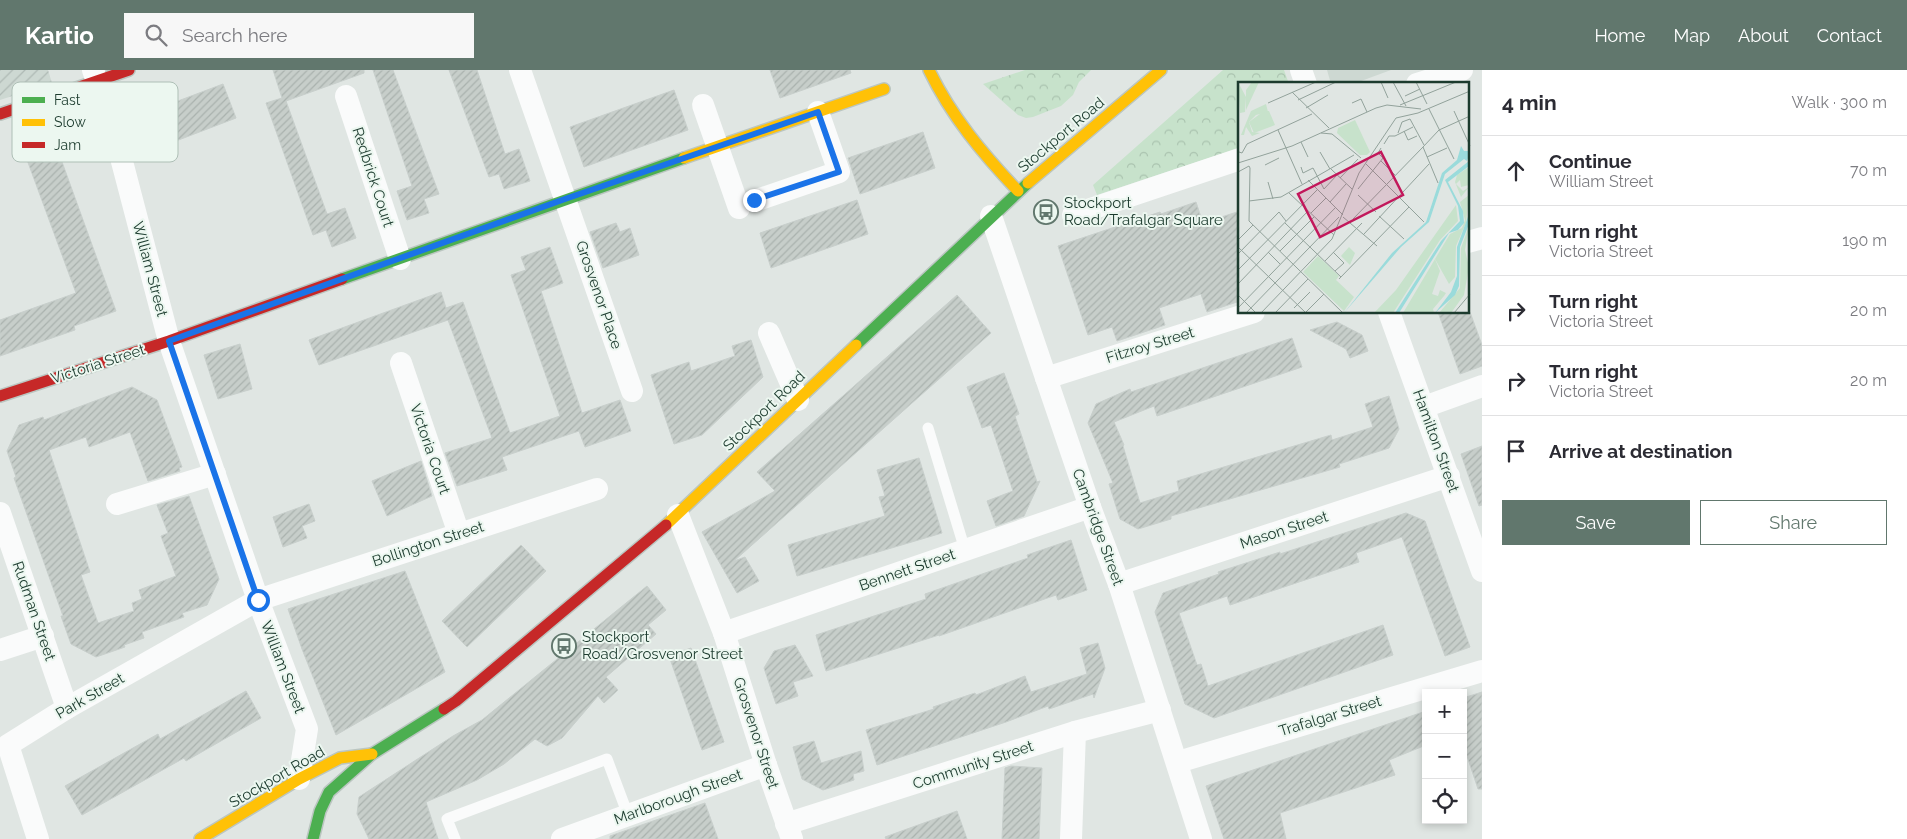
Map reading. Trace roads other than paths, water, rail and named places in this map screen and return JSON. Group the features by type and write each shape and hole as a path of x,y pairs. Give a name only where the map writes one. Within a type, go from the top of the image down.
{"main road":[{"path":"78,82 95,75 129,70"},
{"path":"931,70 942,97 988,159 1018,191"},
{"name":"Stockport Road","path":"312,839 320,811 329,792 372,754 456,701 678,514 1018,191 1161,70"},
{"name":"Victoria Street","path":"0,396 169,341 565,199 884,89"},
{"path":"0,114 12,109"},
{"name":"Stockport Road","path":"200,839 299,779 340,758 372,754"}],"street":[{"name":"Grosvenor Place","path":"520,70 632,391"},
{"path":"1301,70 1305,82"},
{"path":"1423,82 1462,70"},
{"name":"Redbrick Court","path":"346,96 400,259"},
{"path":"703,106 717,146 746,204 839,172 818,112"},
{"path":"1073,215 1238,160"},
{"name":"William Street","path":"122,162 169,341 258,600 307,729 299,779"},
{"name":"Cambridge Street","path":"991,216 1090,506 1119,584 1178,762 1201,839"},
{"name":"Fitzroy Street","path":"1046,378 1248,314"},
{"name":"Hamilton Street","path":"1390,314 1449,476 1474,519 1482,571"},
{"path":"769,333 798,400"},
{"name":"Victoria Court","path":"402,363 459,534"},
{"path":"1424,407 1482,386"},
{"path":"117,504 215,474"},
{"name":"Mason Street","path":"1119,584 1449,476"},
{"name":"Bollington Street","path":"258,600 597,488"},
{"name":"Bennett Street","path":"724,633 1090,506"},
{"name":"Rudman Street","path":"0,514 67,708"},
{"name":"Grosvenor Street","path":"678,514 724,633 789,831"},
{"name":"Park Street","path":"38,839 8,746 67,708 258,600"},
{"path":"0,650 42,636"},
{"name":"Trafalgar Street","path":"1178,762 1482,671"},
{"name":"Community Street","path":"789,831 1075,732 1160,710"},
{"path":"1071,839 1075,732"},
{"name":"Marlborough Street","path":"562,839 766,765"}],"lane":[{"path":"928,428 965,550"},
{"path":"455,839 447,819 607,758 628,815"}],"place":[{"name":"Stockport Road/Trafalgar Square","path":"1046,212"},
{"name":"Stockport Road/Grosvenor Street","path":"564,646"}]}
